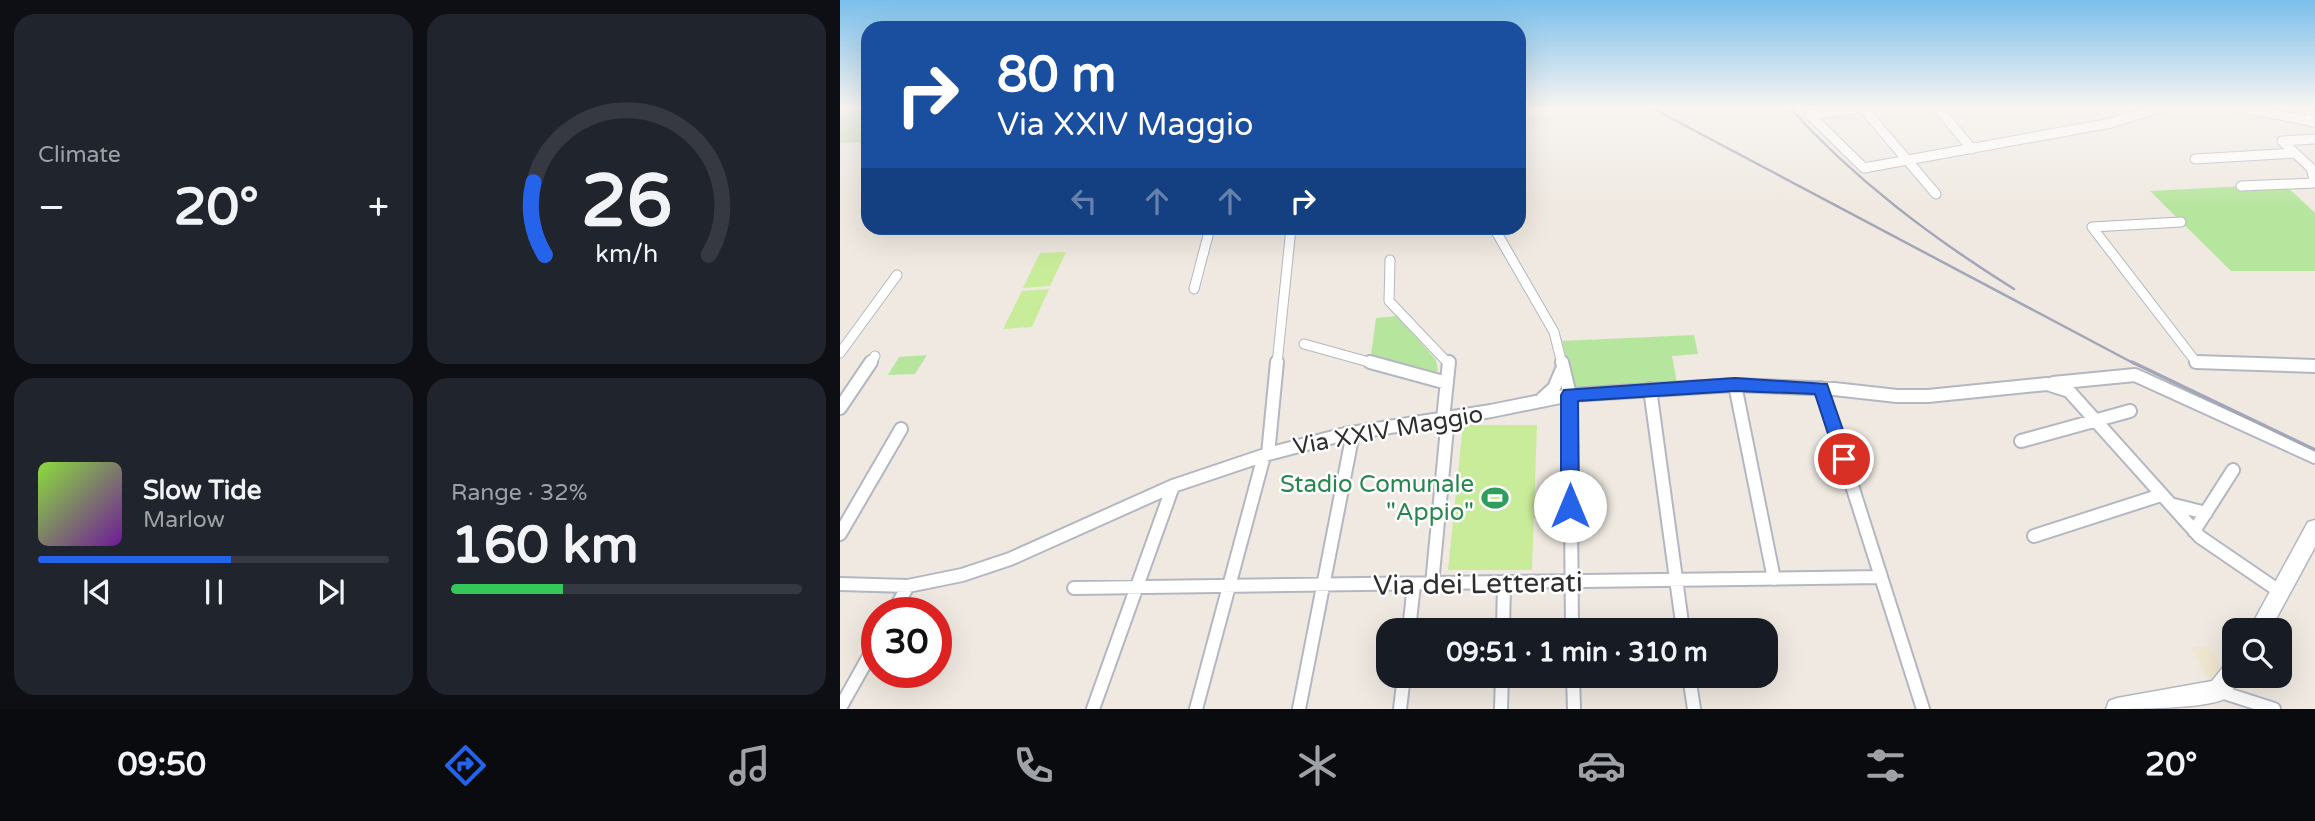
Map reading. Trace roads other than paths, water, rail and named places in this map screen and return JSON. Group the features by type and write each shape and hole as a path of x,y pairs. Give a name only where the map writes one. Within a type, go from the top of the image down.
{"street":[{"path":"1836,140 1864,168 2020,140"},
{"path":"1891,140 1936,194"},
{"path":"1965,140 1972,149"},
{"path":"2241,186 2315,182 2311,168 2282,141 2297,140"},
{"path":"2195,159 2295,153"},
{"path":"2181,222 2092,227 2196,362 2315,366"},
{"path":"1194,289 1207,235"},
{"path":"1196,709 1266,455 1290,235"},
{"path":"1498,235 1554,331 1570,395 1572,618"},
{"path":"1390,260 1389,301 1449,362 1432,584"},
{"path":"840,353 897,275"},
{"path":"1304,344 1447,383"},
{"path":"840,408 875,356"},
{"path":"1540,401 1554,387 1563,367"},
{"path":"2047,384 2135,375 2315,457"},
{"path":"2047,384 2069,391 2194,531 2282,593"},
{"name":"Via XXIV Maggio","path":"840,584 908,586 962,575 1010,559 1173,486 1266,455 1353,433 1570,395 1735,385 1828,388 1898,396 1928,396 2047,384"},
{"path":"1735,385 1774,579"},
{"path":"1828,388 1881,577 1923,709"},
{"path":"1650,389 1681,618"},
{"path":"2021,441 2130,411"},
{"path":"840,534 901,429"},
{"path":"1299,709 1353,433"},
{"path":"2194,531 2233,470"},
{"path":"1093,709 1173,486"},
{"path":"2034,536 2165,500 2206,513"},
{"path":"2266,618 2315,528"},
{"name":"Via dei Letterati","path":"1074,588 1881,577"},
{"path":"1503,618 1504,583"},
{"path":"1410,618 1414,584"},
{"path":"902,597 908,586"},
{"path":"840,708 861,671"},
{"path":"2218,691 2222,686"},
{"path":"1401,709 1403,688"},
{"path":"1501,709 1502,688"},
{"path":"1573,688 1574,709"},
{"path":"1691,688 1694,709"},
{"path":"2117,709 2218,691 2274,709"}],"railway":[{"path":"1712,140 2135,364"},
{"path":"1820,140 1895,206 2014,289"},
{"path":"2132,362 2315,450"}],"place":[{"name":"Stadio Comunale \"Appio\"","path":"1495,498"}]}
